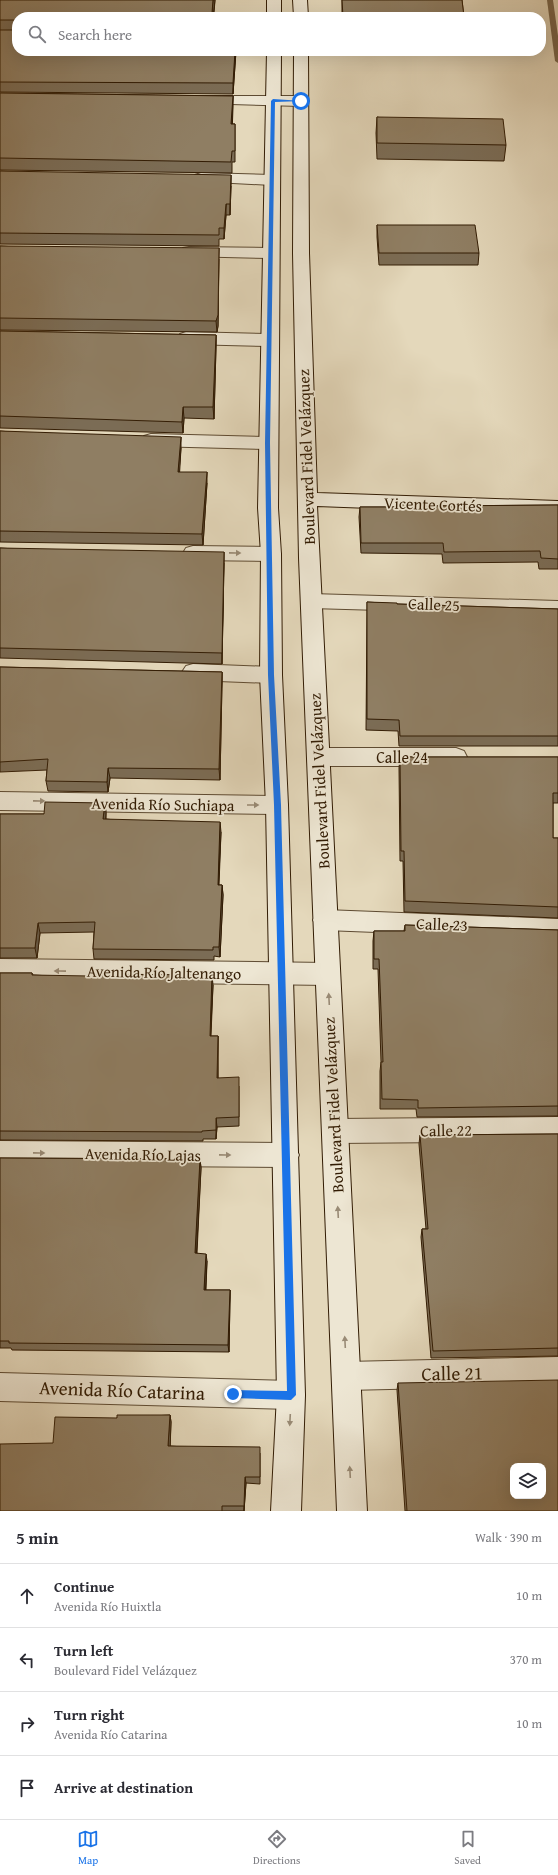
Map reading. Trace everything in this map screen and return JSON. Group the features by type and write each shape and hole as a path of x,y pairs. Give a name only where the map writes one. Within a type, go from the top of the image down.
{"main road":[{"path":"274,0 274,12"},
{"path":"300,0 300,12"},
{"path":"274,56 270,253 268,508 271,554 271,675 277,805 291,1395 286,1511"},
{"name":"Boulevard Fidel Velázquez","path":"301,56 301,261 305,431 334,1131 352,1511"},
{"path":"187,100 301,101"},
{"path":"186,178 272,180"},
{"path":"173,252 270,253"},
{"path":"171,338 269,340"},
{"path":"134,440 268,443"},
{"name":"Vicente Cortés","path":"309,499 558,508"},
{"path":"172,552 271,554"},
{"name":"Calle 25","path":"311,601 558,608"},
{"path":"172,672 271,675"},
{"name":"Calle 24","path":"318,756 473,757"},
{"name":"Avenida Río Suchiapa","path":"0,801 277,805"},
{"name":"Calle 23","path":"325,920 558,929"},
{"name":"Avenida Río Jaltenango","path":"0,970 328,974"},
{"name":"Calle 22","path":"334,1131 558,1128"},
{"name":"Avenida Río Lajas","path":"0,1153 286,1156"},
{"name":"Calle 21","path":"346,1376 558,1371"},
{"name":"Avenida Río Catarina","path":"0,1387 291,1395"}],"building":[{"path":"0,0 213,0 212,12 12,12 12,20 0,20"},
{"path":"342,0 462,0 463,12 343,12"},
{"path":"0,30 12,30 12,56 235,56 233,83 0,82"},
{"path":"0,93 233,96 231,124 235,124 235,151 232,151 231,162 0,158"},
{"path":"377,117 503,119 506,145 377,143"},
{"path":"0,171 231,175 230,204 226,204 224,228 219,228 219,235 0,233"},
{"path":"377,225 475,225 479,253 379,253"},
{"path":"0,246 219,248 218,315 216,321 0,318"},
{"path":"0,331 216,335 213,407 183,407 182,422 0,416"},
{"path":"0,431 181,437 178,472 207,472 202,534 0,531"},
{"path":"402,504 431,504 431,506 558,505 558,559 541,558 540,551 444,552 443,543 361,543 360,507 402,507"},
{"path":"0,548 224,552 222,653 0,648"},
{"path":"367,602 558,609 558,736 400,736 399,720 367,719"},
{"path":"0,667 222,672 219,769 108,768 107,782 46,781 48,759 0,762"},
{"path":"400,757 558,757 558,793 553,793 553,838 558,838 558,907 405,901 404,851 401,851"},
{"path":"45,802 105,803 103,819 220,822 218,885 222,885 219,947 213,947 213,950 93,949 95,922 38,923 35,948 0,948 0,814 44,814"},
{"path":"405,925 558,930 558,1106 418,1108 418,1100 382,1099 381,1062 383,1062 379,959 374,959 374,931 405,931"},
{"path":"0,973 90,976 90,974 212,975 210,1036 218,1036 217,1078 239,1077 239,1117 216,1118 216,1130 202,1132 0,1131"},
{"path":"558,1134 558,1348 433,1351 422,1229 428,1229 420,1135"},
{"path":"0,1158 200,1159 195,1253 206,1254 204,1290 230,1290 228,1345 9,1343 9,1341 0,1341"},
{"path":"558,1380 558,1511 407,1511 398,1383"},
{"path":"117,1415 170,1415 168,1446 260,1447 260,1477 245,1477 244,1506 222,1506 222,1511 0,1511 0,1444 53,1443 55,1417 117,1418"}],"waterway":[{"path":"550,0 558,61"}],"route":[{"path":"233,1394 291,1395 277,805 271,675 271,554 268,508 268,443 273,101 301,101"}]}
